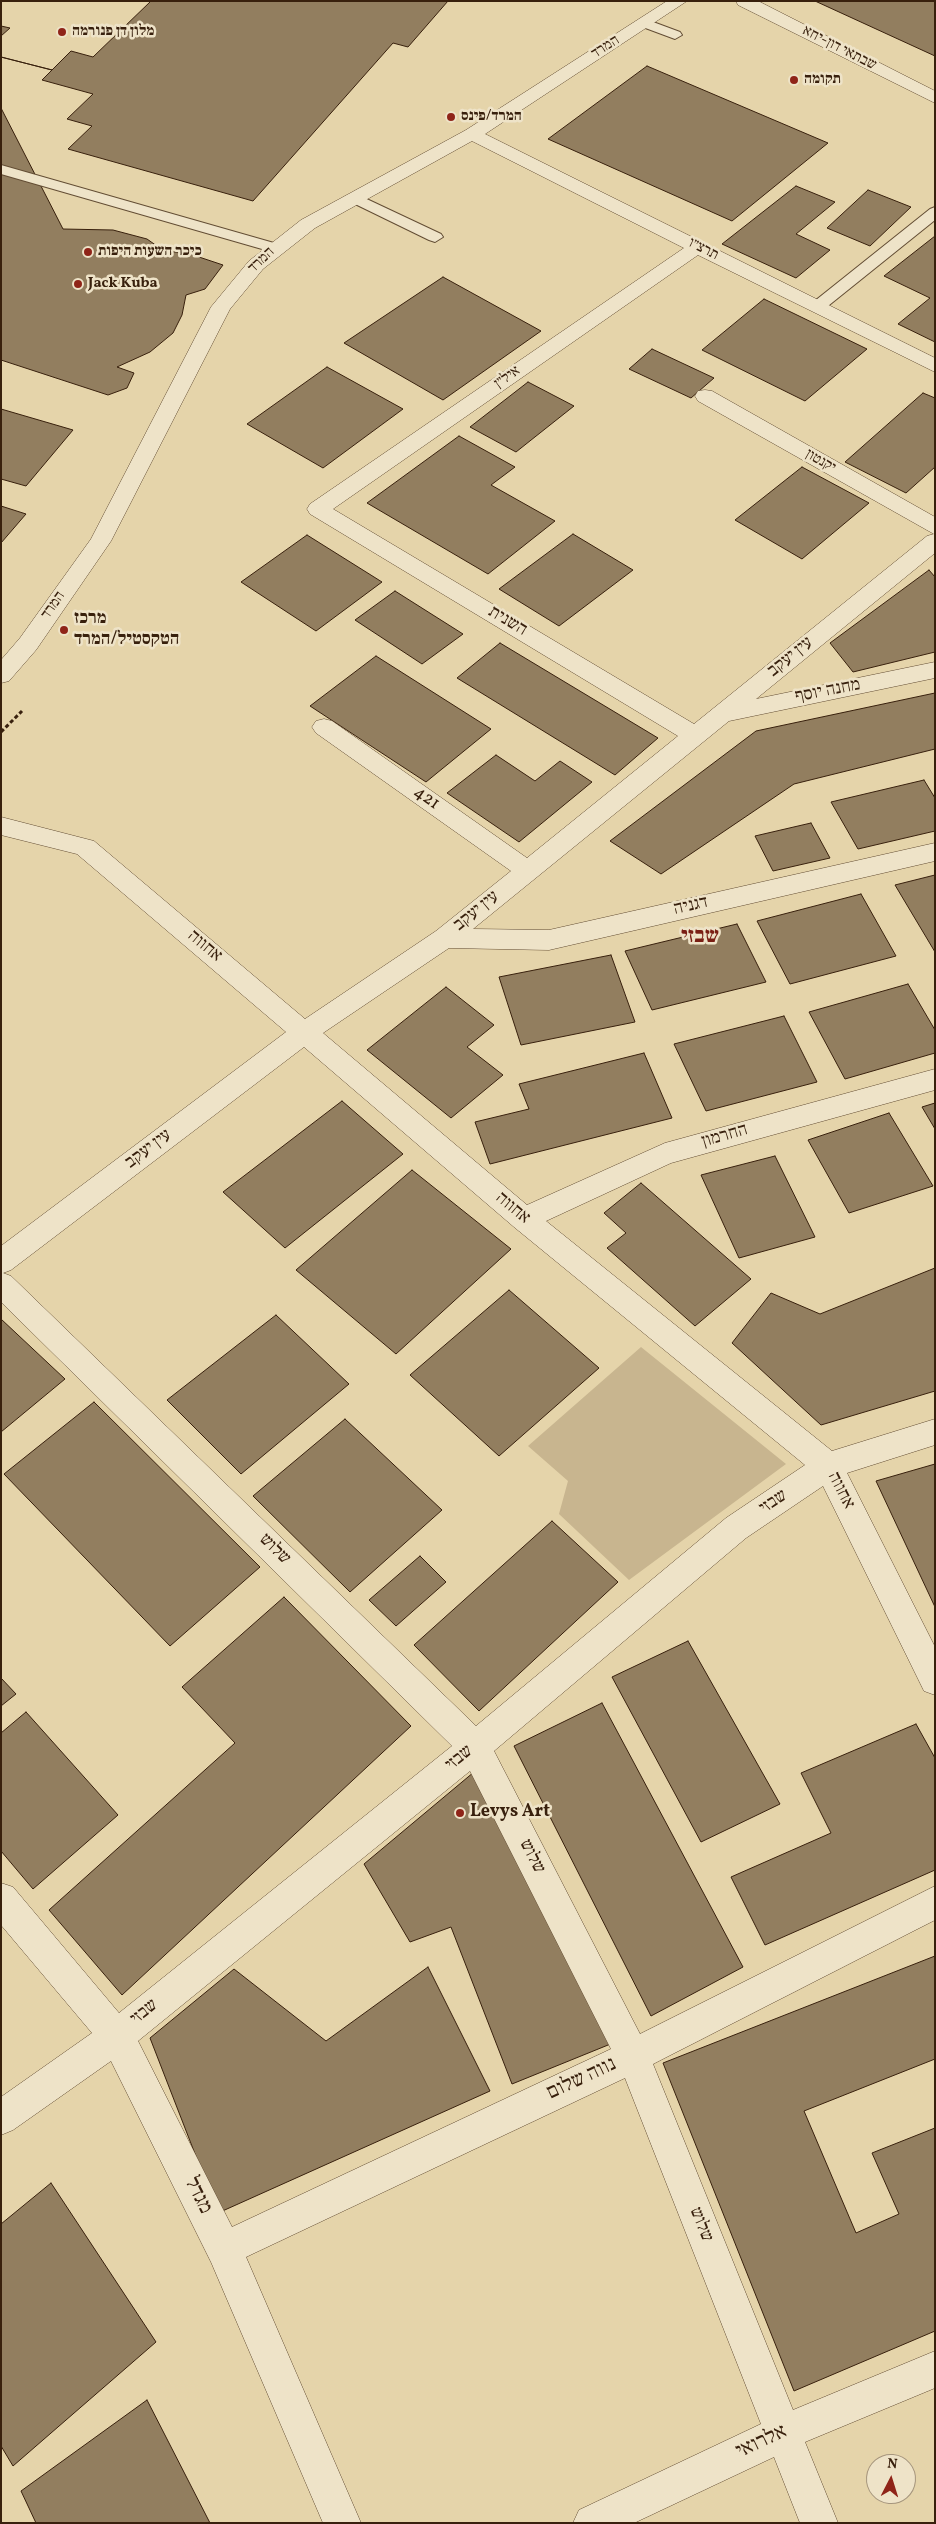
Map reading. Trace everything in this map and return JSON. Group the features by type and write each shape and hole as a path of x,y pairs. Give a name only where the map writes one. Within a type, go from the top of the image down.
{"street":[{"name":"המרד","path":"1,675 28,644 100,541 221,307 256,265 275,248 308,224 472,134 679,1"},
{"name":"שבתאי דון-יחא","path":"744,1 935,98"},
{"name":"תרצ״ו","path":"472,134 935,366"},
{"name":"איל״ן","path":"318,508 697,247"},
{"name":"יקנטון","path":"705,396 935,527"},
{"name":"השנית","path":"318,508 696,736"},
{"name":"עין יעקב","path":"1,1262 305,1032 445,938 935,541"},
{"name":"מחנה יוסף","path":"722,714 935,670"},
{"name":"421","path":"324,727 528,871"},
{"name":"אחווה","path":"1,826 85,847 524,1219 828,1466 935,1680"},
{"name":"דגניה","path":"445,938 549,940 935,852"},
{"name":"החרמון","path":"524,1219 665,1154 935,1079"},
{"name":"שלוש","path":"1,1284 475,1747 633,2056 784,2433 818,2523"},
{"name":"שבזי","path":"1,2118 117,2036 475,1747 736,1528 828,1466 935,1432"},
{"name":"מגדל","path":"1,1899 117,2036 224,2249 342,2523"},
{"name":"נווה שלום","path":"224,2249 633,2056 935,1902"},
{"name":"אלרואי","path":"592,2523 784,2433 935,2369"}],"lane":[{"path":"653,18 678,29"},
{"path":"1,169 275,248"},
{"path":"356,199 435,237"},
{"path":"816,307 935,212"}],"path":[{"path":"1,732 28,705"}],"shaded area":[{"path":"641,1347 786,1464 629,1580 559,1514 568,1481 528,1446"}],"building":[{"name":"מלון דן פנורמה","path":"1,1 151,1 93,57 71,51 52,70 1,57 1,36 10,28 1,26"},
{"path":"1,1 448,1 408,47 393,43 253,201 68,149 92,126 67,119 93,94 42,80 52,70 1,57"},
{"path":"815,1 935,1 935,56"},
{"path":"647,66 828,143 732,221 548,139"},
{"name":"כיכר השעות היפות","path":"1,108 63,229 113,230 147,239 164,251 187,253 223,265 205,289 186,295 182,315 173,333 150,352 117,367 134,373 127,388 108,395 1,360"},
{"path":"796,186 835,202 796,234 830,250 796,278 722,244"},
{"path":"868,190 911,207 870,246 827,228"},
{"path":"935,236 935,342 898,324 930,298 884,276"},
{"path":"443,277 541,331 443,400 344,343"},
{"path":"764,299 867,349 805,401 702,350"},
{"path":"652,349 714,378 691,398 629,369"},
{"path":"327,367 403,409 323,468 247,424"},
{"path":"528,382 574,406 516,452 470,427"},
{"path":"923,393 935,398 935,467 906,493 845,462"},
{"path":"1,409 73,430 26,486 1,479"},
{"path":"459,436 515,467 491,485 555,521 488,574 367,503"},
{"path":"802,467 869,503 802,559 735,520"},
{"path":"1,506 26,514 1,543"},
{"path":"573,534 633,570 559,626 499,589"},
{"path":"307,535 382,582 316,631 241,582"},
{"path":"929,570 935,577 935,652 853,672 830,643"},
{"path":"395,591 463,634 422,664 355,620"},
{"path":"500,643 658,738 615,775 457,678"},
{"path":"376,656 491,729 426,782 310,706"},
{"path":"935,693 935,749 794,784 661,874 610,841 756,731"},
{"path":"496,755 535,781 560,761 592,782 519,842 447,793"},
{"path":"924,780 935,798 935,831 858,849 831,802"},
{"path":"811,823 830,858 773,871 755,836"},
{"path":"935,875 935,952 895,885"},
{"path":"861,894 896,956 790,984 757,921"},
{"path":"737,924 766,982 652,1010 625,951"},
{"path":"611,955 635,1022 521,1045 499,977"},
{"path":"908,984 935,1030 935,1053 845,1079 809,1012"},
{"path":"446,987 494,1025 467,1047 503,1075 451,1118 367,1050"},
{"path":"784,1016 817,1082 706,1111 674,1044"},
{"path":"644,1053 672,1118 490,1164 475,1122 529,1109 519,1084"},
{"path":"342,1101 403,1154 285,1248 223,1192"},
{"path":"935,1103 935,1129 922,1107"},
{"path":"889,1113 933,1186 849,1213 808,1140"},
{"path":"775,1156 815,1237 739,1258 701,1175"},
{"path":"412,1170 511,1249 396,1354 296,1270"},
{"path":"641,1183 751,1279 695,1326 607,1248 626,1233 604,1213"},
{"path":"935,1268 935,1391 821,1425 732,1343 771,1293 820,1314"},
{"path":"509,1290 599,1368 499,1456 410,1375"},
{"path":"276,1315 349,1384 241,1474 167,1400"},
{"path":"1,1319 65,1379 1,1432"},
{"path":"94,1402 260,1567 170,1646 4,1474"},
{"path":"345,1419 442,1510 350,1592 253,1496"},
{"path":"935,1464 935,1607 876,1481"},
{"path":"552,1521 618,1582 479,1711 414,1645"},
{"path":"420,1556 446,1582 396,1626 369,1600"},
{"path":"284,1597 411,1726 122,1995 49,1910 235,1743 182,1687"},
{"path":"688,1641 780,1804 701,1842 612,1677"},
{"path":"1,1678 16,1694 1,1706"},
{"path":"602,1703 743,1967 651,2016 514,1746"},
{"path":"26,1712 118,1815 33,1889 1,1851 1,1733"},
{"path":"916,1724 935,1758 935,1870 765,1945 731,1877 831,1833 801,1773"},
{"path":"474,1772 613,2043 512,2084 451,1927 410,1942 364,1864"},
{"path":"935,1956 935,2059 804,2111 856,2233 899,2214 872,2153 935,2128 935,2331 794,2391 663,2063"},
{"path":"428,1967 490,2091 218,2213 150,2038 234,1969 326,2041"},
{"path":"51,2183 156,2342 13,2466 1,2446 1,2224"},
{"path":"147,2400 210,2523 36,2523 21,2491"}],"place":[{"name":"מלון דן פנורמה","path":"62,32"},
{"name":"תקומה","path":"794,80"},
{"name":"המרד/פינס","path":"451,117"},
{"name":"כיכר השעות היפות","path":"88,252"},
{"name":"Jack Kuba","path":"78,284"},
{"name":"מרכז הטקסטיל/המרד","path":"64,630"},
{"name":"Levys Art","path":"460,1813"}],"district":[{"name":"שבזי","path":"700,938"}]}
